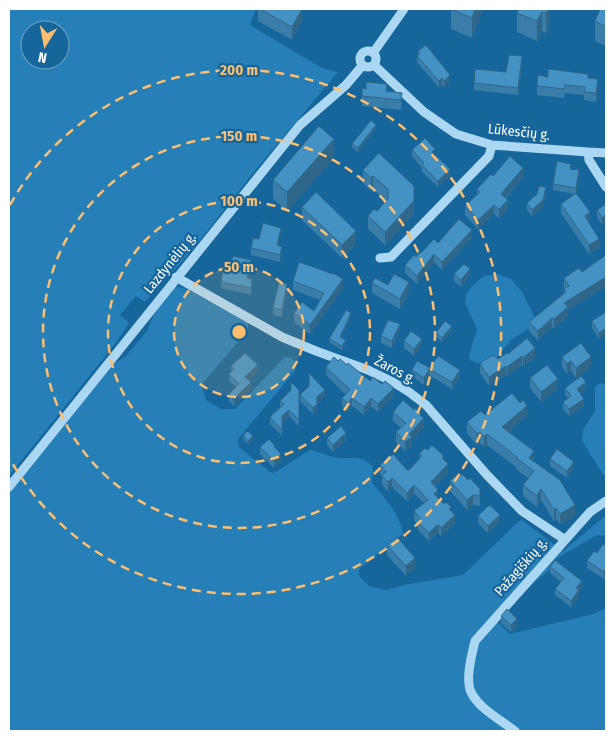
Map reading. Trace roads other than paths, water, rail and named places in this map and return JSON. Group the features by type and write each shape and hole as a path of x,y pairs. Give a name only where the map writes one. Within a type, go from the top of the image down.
{"street":[{"path":"373,54 404,9"},
{"path":"366,51 373,54 376,61 374,65 366,68 362,66 359,59 360,55 366,51"},
{"name":"Lūkesčių g.","path":"374,65 424,112 456,134 492,145 606,153"},
{"name":"Lazdynėlių g.","path":"9,487 300,125 346,85 362,66"},
{"path":"380,258 391,257 489,156 492,145"},
{"path":"588,152 589,160 606,187"},
{"name":"Žaros g.","path":"176,277 282,337 380,376 409,392 426,405 487,475 522,511 564,539"},
{"name":"Pažagiškių g.","path":"515,731 483,706 471,692 469,685 470,660 475,641 564,539 590,512 606,501"}]}
